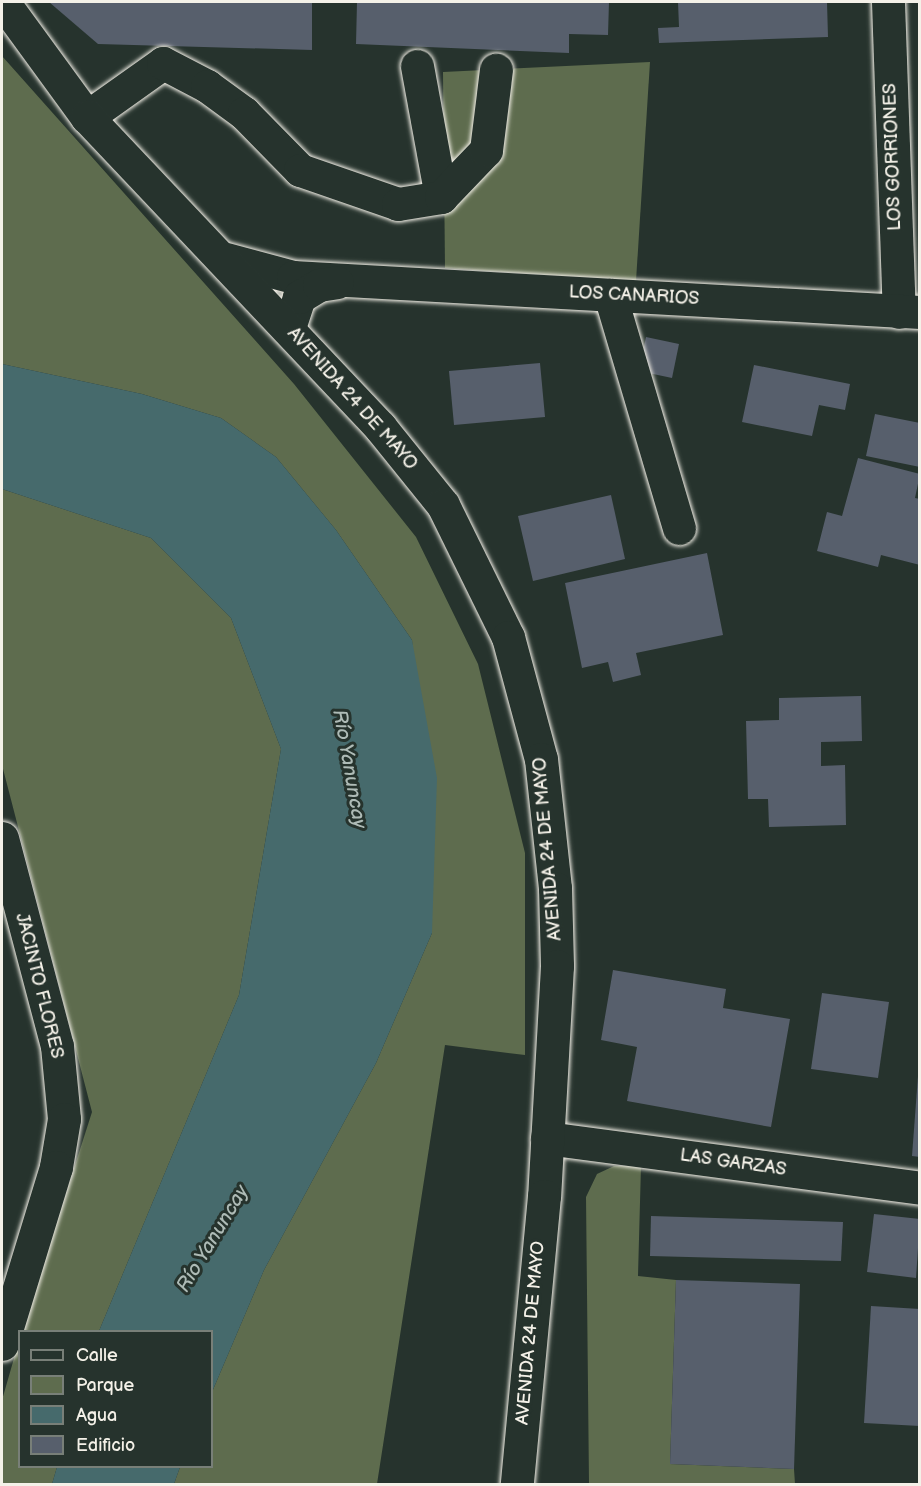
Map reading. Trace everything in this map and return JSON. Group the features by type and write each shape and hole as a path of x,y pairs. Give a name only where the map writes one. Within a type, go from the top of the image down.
{"street":[{"name":"AVENIDA 24 DE MAYO","path":"3,2 87,117 226,259 380,427 443,505 508,637 541,759 555,888 557,966 547,1138 517,1485"},
{"name":"LOS GORRIONES","path":"888,2 909,312"},
{"path":"87,117 163,63 207,86 244,113 300,170 398,204 441,197 486,150 496,70"},
{"path":"417,66 441,197"},
{"name":"LOS CANARIOS","path":"226,259 293,277 909,312"},
{"name":"LOS CANARIOS","path":"289,328 299,297 319,285 348,280"},
{"path":"610,295 679,528"},
{"name":"JACINTO FLORES","path":"2,838 57,1046 64,1119 56,1167 2,1344"},
{"name":"LAS GARZAS","path":"547,1138 920,1188"}],"green space":[{"path":"2,56 294,384 416,537 478,664 525,853 525,1055 445,1045 377,1484 174,1484 180,1468 213,1468 213,1390 264,1270 376,1063 432,933 412,640 336,530 276,457 221,418 142,394 2,364"},
{"path":"650,62 636,281 445,268 443,72"},
{"path":"2,489 151,538 231,618 281,749 239,995 99,1330 22,1330 92,1112 2,765"},
{"path":"614,1166 641,1166 638,1276 676,1280 670,1464 794,1469 795,1484 589,1484 586,1197 597,1174"},
{"path":"18,1344 18,1468 57,1468 52,1484 2,1484 2,1400"}],"water":[{"name":"Río Yanuncay","path":"2,364 142,394 221,418 276,457 336,530 412,640 437,778 432,933 376,1063 264,1270 213,1390 213,1330 99,1330 239,995 281,749 231,618 151,538 2,489"},
{"path":"56,1468 180,1468 174,1484 52,1484"}],"building":[{"path":"49,2 312,2 312,50 98,44"},
{"path":"357,2 609,2 608,35 569,34 569,53 356,44"},
{"path":"678,2 827,2 828,37 659,43 658,28 679,27"},
{"path":"646,337 679,344 672,378 639,371"},
{"path":"540,363 545,417 454,425 449,371"},
{"path":"754,365 850,384 845,410 819,405 812,436 742,422"},
{"path":"875,414 920,423 920,467 866,456"},
{"path":"858,458 920,474 915,498 920,499 920,565 881,555 878,567 817,551 827,512 842,516"},
{"path":"611,495 625,559 533,581 518,516"},
{"path":"707,553 723,635 636,653 641,675 613,682 608,662 582,668 565,583"},
{"path":"861,696 862,741 821,742 821,766 845,765 846,825 769,827 768,799 748,799 746,721 779,720 779,698"},
{"path":"613,970 726,989 723,1008 790,1019 771,1127 627,1101 637,1047 601,1040"},
{"path":"822,993 889,1002 878,1078 811,1069"},
{"path":"918,1076 920,1076 920,1157 912,1156"},
{"path":"874,1214 920,1219 916,1278 867,1272"},
{"path":"651,1216 843,1222 841,1261 650,1256"},
{"path":"676,1280 800,1284 794,1469 670,1464"},
{"path":"871,1306 920,1309 920,1426 864,1423"}]}
